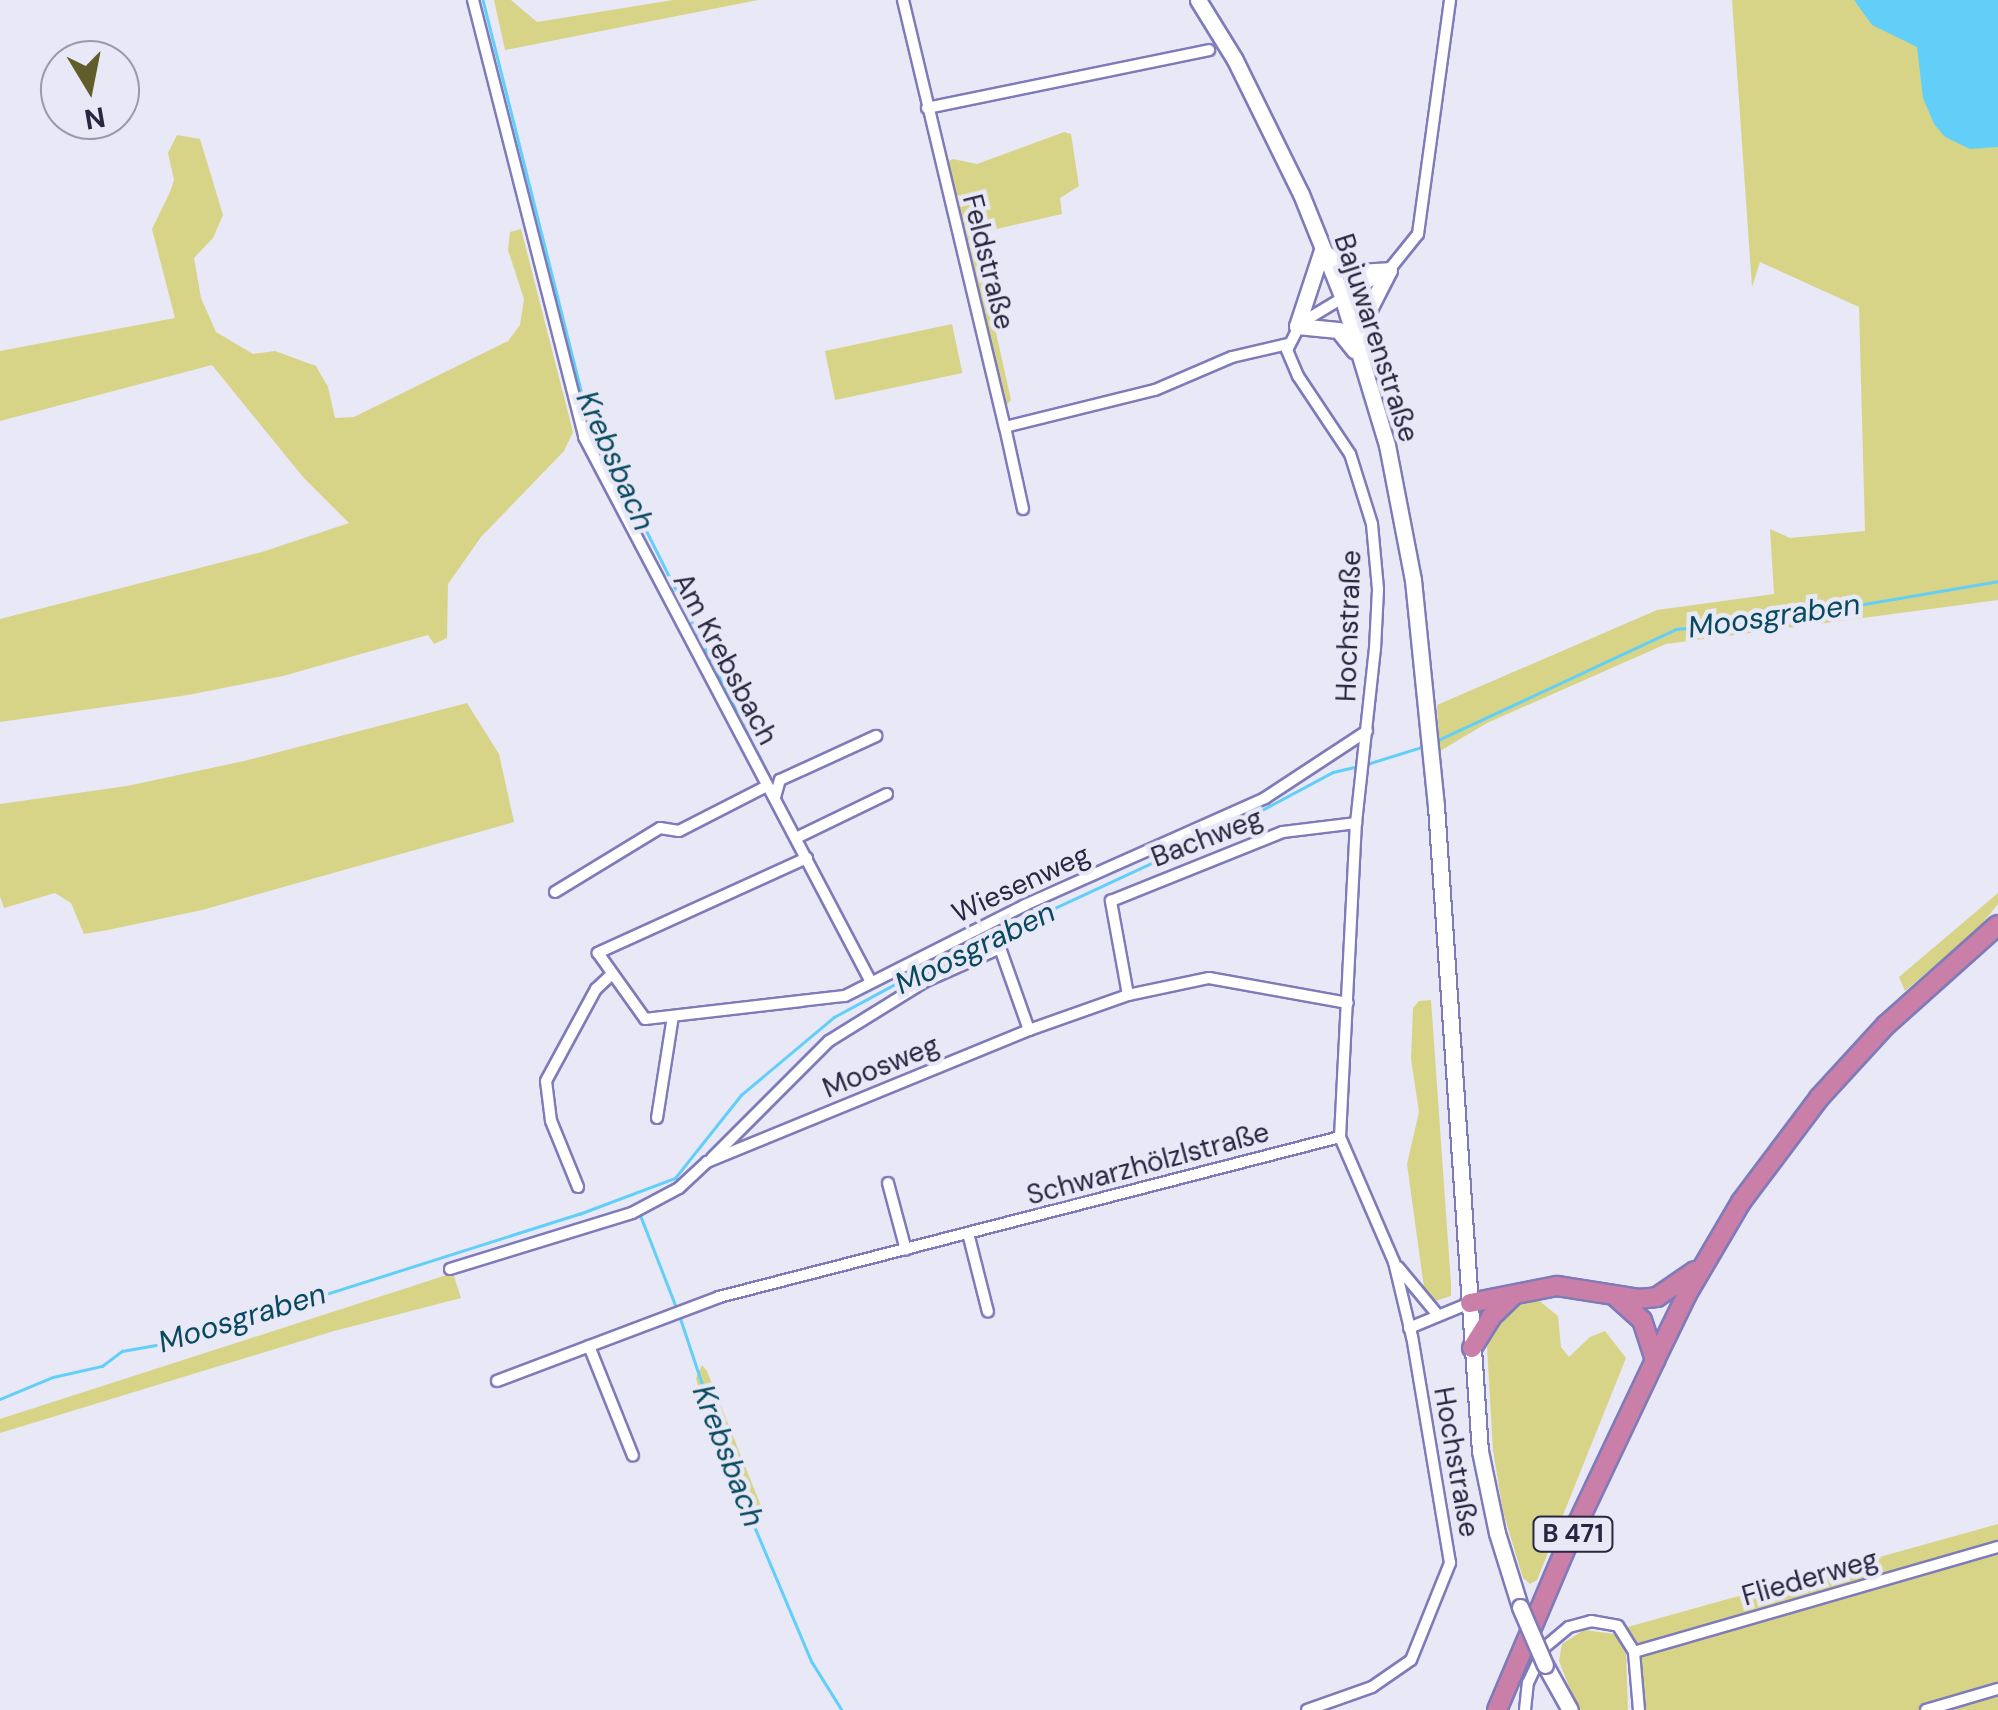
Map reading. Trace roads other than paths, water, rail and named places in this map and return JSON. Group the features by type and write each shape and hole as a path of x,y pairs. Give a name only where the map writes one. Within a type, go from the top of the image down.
{"highway":[{"name":"B 471","path":"1497,1710 1564,1552 1655,1360 1741,1202 1820,1098 1915,996 1998,925"},
{"path":"1470,1303 1556,1286 1615,1296 1657,1297 1704,1265"},
{"path":"1472,1348 1491,1317 1514,1294"},
{"path":"1615,1296 1642,1320 1655,1360"}],"main road":[{"name":"Bajuwarenstraße","path":"1198,0 1235,60 1301,194 1342,296 1387,445 1413,580 1431,756 1480,1452 1497,1533 1520,1607 1544,1665 1570,1710"},
{"path":"1322,248 1339,266 1356,272 1388,270 1368,311 1363,366"},
{"path":"1322,248 1320,265 1298,326 1338,330 1363,366"}],"street":[{"name":"Am Krebsbach","path":"472,0 584,438 871,982"},
{"name":"Feldstraße","path":"903,0 1024,510"},
{"path":"1005,427 1155,390 1232,357 1288,344 1298,326 1388,270 1410,250 1422,218 1450,0"},
{"path":"927,108 1209,50"},
{"name":"Hochstraße","path":"1288,344 1289,362 1350,454 1372,524 1378,589 1364,778 1356,823 1340,1137 1394,1262 1450,1564 1411,1660 1372,1687 1306,1710"},
{"name":"Wiesenweg","path":"807,858 598,953 646,1019 845,996 1025,905 1265,798 1367,730"},
{"path":"775,797 780,780 876,736"},
{"path":"555,892 660,828 679,831 767,786"},
{"path":"796,838 886,794"},
{"name":"Bachweg","path":"1128,995 1111,901 1267,838 1323,824 1356,823"},
{"path":"708,1162 829,1041 924,982 1000,948 1029,1030"},
{"path":"578,1187 550,1120 546,1081 596,989 612,974"},
{"name":"Moosweg","path":"450,1270 638,1210 678,1188 708,1162 1029,1030 1128,995 1209,978 1348,1003"},
{"path":"656,1118 673,1016"},
{"path":"732,1135 742,1148"},
{"name":"Schwarzhölzlstraße","path":"497,1380 678,1311 1340,1137"},
{"path":"888,1183 906,1250"},
{"path":"968,1233 988,1312"},
{"path":"1394,1262 1437,1314"},
{"path":"1409,1328 1470,1303"},
{"path":"589,1346 633,1456"},
{"name":"Fliederweg","path":"1634,1652 1998,1547"},
{"path":"1525,1710 1528,1683 1545,1646 1569,1628 1591,1621 1618,1626 1634,1652 1639,1710"},
{"path":"1926,1710 1998,1689"}],"water":[{"path":"1854,0 1998,0 1998,147 1970,149 1945,137 1934,124 1923,98 1917,47 1872,25"}],"waterway":[{"name":"Krebsbach","path":"483,0 586,410 774,785"},
{"name":"Moosgraben","path":"1434,742 1676,629 1771,620 1998,581"},
{"name":"Moosgraben","path":"1367,764 1422,747"},
{"name":"Moosgraben","path":"0,1399 53,1377 102,1366 122,1351 178,1341 579,1214 675,1178 741,1095 834,1017 919,971 1234,825 1333,772 1360,766"},
{"name":"Krebsbach","path":"640,1214 677,1309"},
{"name":"Krebsbach","path":"680,1317 732,1473 812,1662 842,1710"}]}
